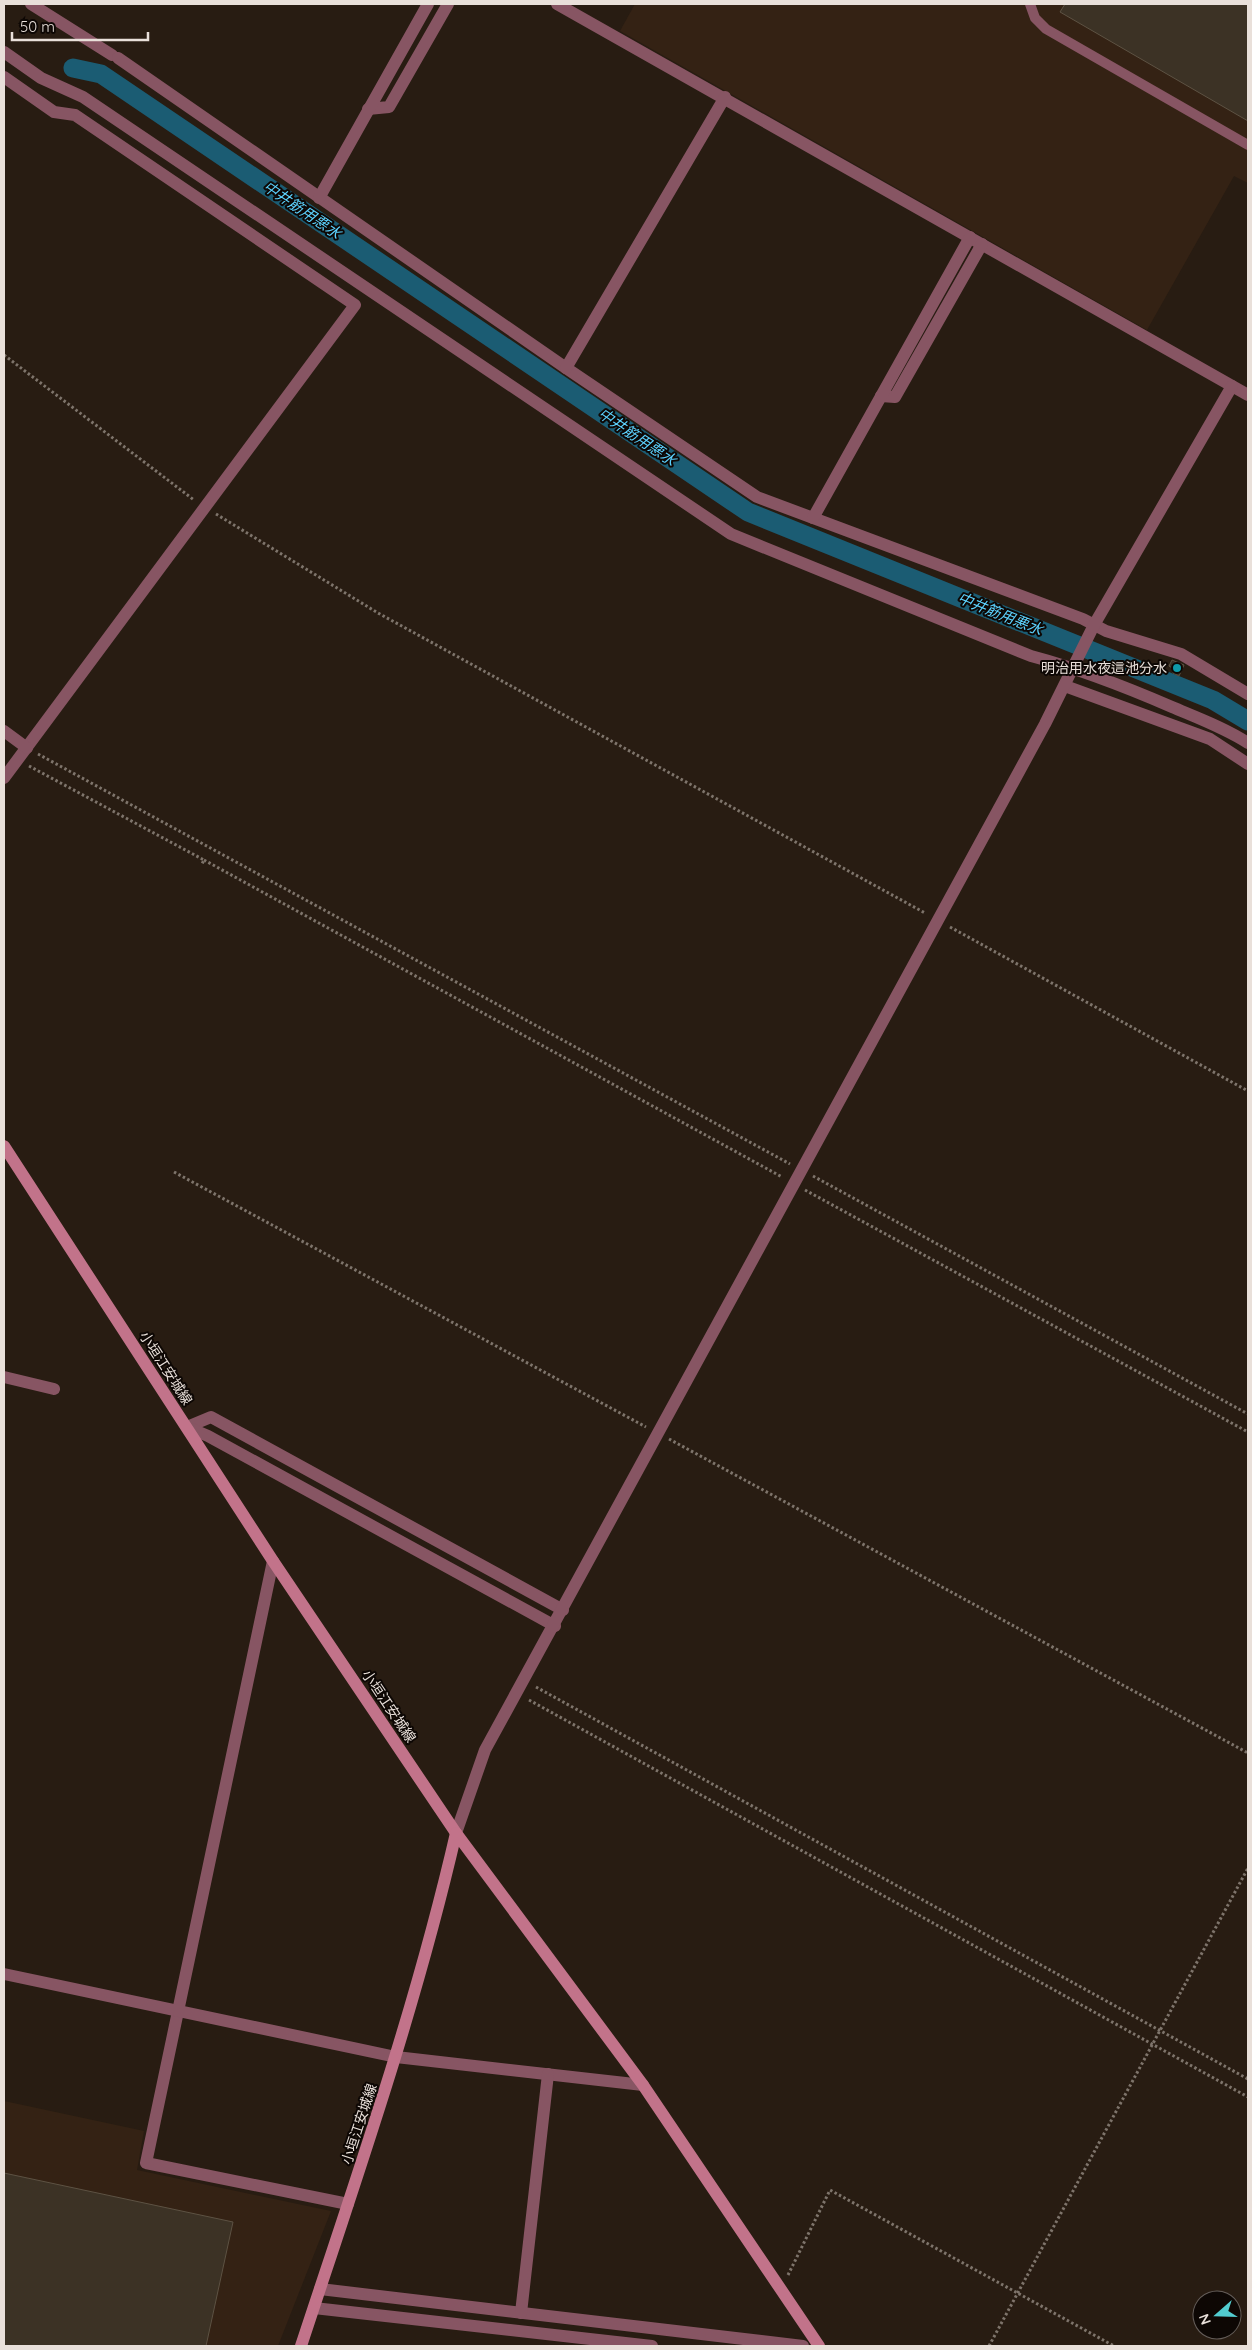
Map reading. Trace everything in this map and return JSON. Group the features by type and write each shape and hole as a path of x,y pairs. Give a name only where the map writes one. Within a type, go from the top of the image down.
{"main road":[{"name":"小垣江安城線","path":"4,1146 273,1561 456,1833 439,1907 396,2057 301,2346"},
{"path":"456,1833 643,2085 819,2346"}],"street":[{"path":"31,4 115,57 566,368 757,497 1106,631 1181,654 1248,694"},
{"path":"319,198 428,4"},
{"path":"368,109 389,107 448,4"},
{"path":"558,4 1248,395"},
{"path":"4,52 41,78 83,97 731,534 1031,656 1076,665 1231,732 1248,744"},
{"path":"4,77 54,112 75,115 355,305 4,778"},
{"path":"566,368 725,98"},
{"path":"813,518 970,237"},
{"path":"881,396 895,397 982,244"},
{"path":"456,1833 486,1750 939,921 1076,665 1094,625 1232,386"},
{"path":"1065,686 1210,739 1248,764"},
{"path":"4,730 27,748"},
{"path":"4,1377 54,1389"},
{"path":"187,1428 210,1417 563,1610"},
{"path":"187,1428 217,1441 555,1626"},
{"path":"273,1561 146,2163 348,2204"},
{"path":"4,1974 396,2057 643,2085"},
{"path":"521,2313 548,2074"},
{"path":"320,2289 803,2346"},
{"path":"314,2308 652,2346"}],"lane":[{"path":"1030,4 1035,18 1046,29 1248,145"}],"path":[{"path":"4,355 204,507 378,613 1248,1090"},
{"path":"27,748 1248,1414"},
{"path":"18,760 1248,1432"},
{"path":"174,1172 659,1433 1248,1754"},
{"path":"524,1681 1248,2079"},
{"path":"517,1694 1248,2097"},
{"path":"989,2346 1248,1868"},
{"path":"781,2290 830,2190 1114,2346"}],"shaded area":[{"path":"635,4 1248,4 1248,183 1234,176 1147,330 620,31"},
{"path":"4,2101 144,2131 137,2170 331,2211 278,2346 4,2346"}],"building":[{"path":"1065,4 1248,4 1248,121 1060,12"},
{"name":"明治用水夜這池分水","path":"1172,660 1184,665 1179,676 1173,673 1174,669 1169,666"},
{"path":"4,2173 233,2222 206,2346 4,2346"}],"waterway":[{"name":"中井筋用悪水","path":"73,68 101,74 748,512 1213,700 1248,721"}],"place":[{"name":"明治用水夜這池分水","path":"1177,668"}]}
